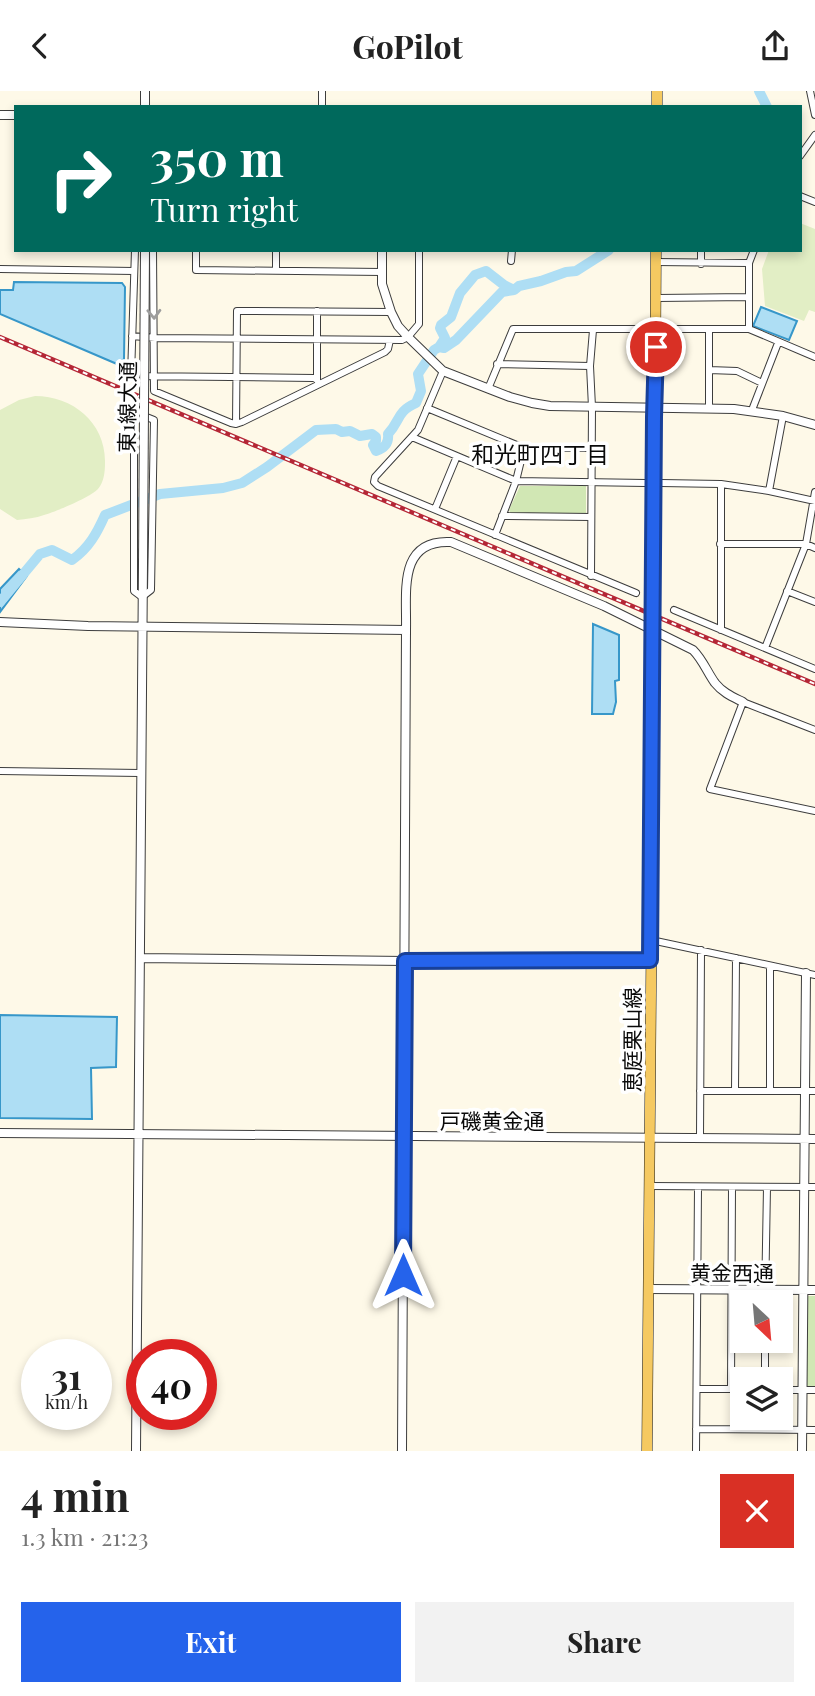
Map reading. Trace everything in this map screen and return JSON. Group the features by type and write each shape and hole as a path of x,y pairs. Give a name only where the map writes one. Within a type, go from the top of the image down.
{"main road":[{"name":"恵庭栗山線","path":"647,1451 656,252"}],"street":[{"path":"810,91 815,115"},
{"path":"802,153 815,135"},
{"path":"135,252 131,376 318,382"},
{"name":"東1線大通","path":"136,1451 145,252"},
{"path":"153,252 154,391 236,424 318,382 385,352 390,340"},
{"path":"196,252 196,270 382,272"},
{"path":"276,252 276,270"},
{"path":"382,252 385,297 398,326 443,371 488,389 532,403 752,410 815,425"},
{"path":"132,336 402,340 419,324 419,252"},
{"path":"511,261 512,252"},
{"path":"701,252 701,264"},
{"path":"749,330 749,263 753,252"},
{"path":"656,262 749,263"},
{"path":"0,269 134,271"},
{"path":"657,298 749,297"},
{"path":"236,424 237,311 391,312"},
{"path":"317,311 318,382"},
{"path":"488,389 513,329 749,330 815,357"},
{"path":"591,576 590,366 593,330"},
{"path":"709,331 709,408"},
{"path":"752,410 778,342"},
{"path":"497,364 590,366"},
{"path":"709,370 737,372 762,383"},
{"path":"443,371 418,430 375,477 374,482 378,486 636,593"},
{"path":"427,408 524,448 591,449"},
{"path":"134,412 154,420 152,590 142,597 134,591 134,412"},
{"path":"769,491 783,416"},
{"path":"412,437 516,481 646,483"},
{"path":"495,535 516,481 524,448"},
{"path":"435,509 457,456"},
{"path":"661,483 721,484 814,501"},
{"path":"721,484 721,630"},
{"path":"765,648 806,544 815,492"},
{"path":"502,516 591,517"},
{"path":"402,1451 406,630 408,570 412,559 417,552 432,543 451,542 604,606 693,650 721,690 743,702 815,730"},
{"path":"720,544 806,544 815,548"},
{"path":"787,591 815,602"},
{"path":"674,610 815,669"},
{"path":"0,622 406,630"},
{"path":"743,702 710,789 815,811"},
{"path":"0,771 140,773"},
{"path":"651,940 810,974 804,1091 802,1451"},
{"path":"700,1138 701,950"},
{"path":"139,958 650,960"},
{"path":"735,1091 736,958"},
{"path":"770,966 770,1091"},
{"path":"700,1091 815,1091"},
{"name":"戸磯黄金通","path":"0,1133 815,1139"},
{"path":"650,1186 815,1188"},
{"path":"696,1451 698,1187"},
{"path":"731,1367 732,1187"},
{"path":"765,1290 766,1187"},
{"name":"黄金西通","path":"649,1289 765,1290"},
{"name":"黄金西通","path":"793,1290 815,1290"},
{"path":"697,1389 730,1389"},
{"path":"793,1390 815,1390"},
{"path":"696,1429 815,1430"}],"green space":[{"path":"802,224 815,229 815,312 809,310 804,321 765,306 762,269 768,252 802,252"},
{"path":"35,396 62,401 85,415 93,424 104,449 103,480 94,492 72,504 34,518 17,520 0,509 0,410 19,400"},
{"path":"520,486 586,486 586,513 511,514 509,510"},
{"path":"808,1296 815,1296 815,1386 806,1386"}],"water":[{"path":"14,282 122,283 125,287 124,359 117,364 0,314 0,290 13,290"},
{"path":"761,307 797,321 789,340 753,326"},
{"path":"19,569 27,576 0,612 0,589"},
{"path":"593,624 619,635 619,680 615,681 616,702 613,714 592,714"},
{"path":"0,1015 117,1017 116,1067 91,1068 92,1119 0,1118"}],"waterway":[{"path":"759,91 766,105"},
{"path":"0,602 40,554 52,550 72,560 92,540 105,515 160,494 223,488 242,483 316,430 336,429 360,436 372,434 376,437 373,445 376,451 382,448 402,413 416,403 421,391 418,374 445,338 441,325 451,317 460,293 475,275 486,271 514,290 519,286 576,271 606,252"},
{"path":"439,347 444,348 456,340 502,292 514,290"}],"railway":[{"path":"0,337 815,684"}],"district":[{"name":"和光町四丁目","path":"540,453"}],"route":[{"path":"403,1275 405,961 650,960 656,347"}]}
